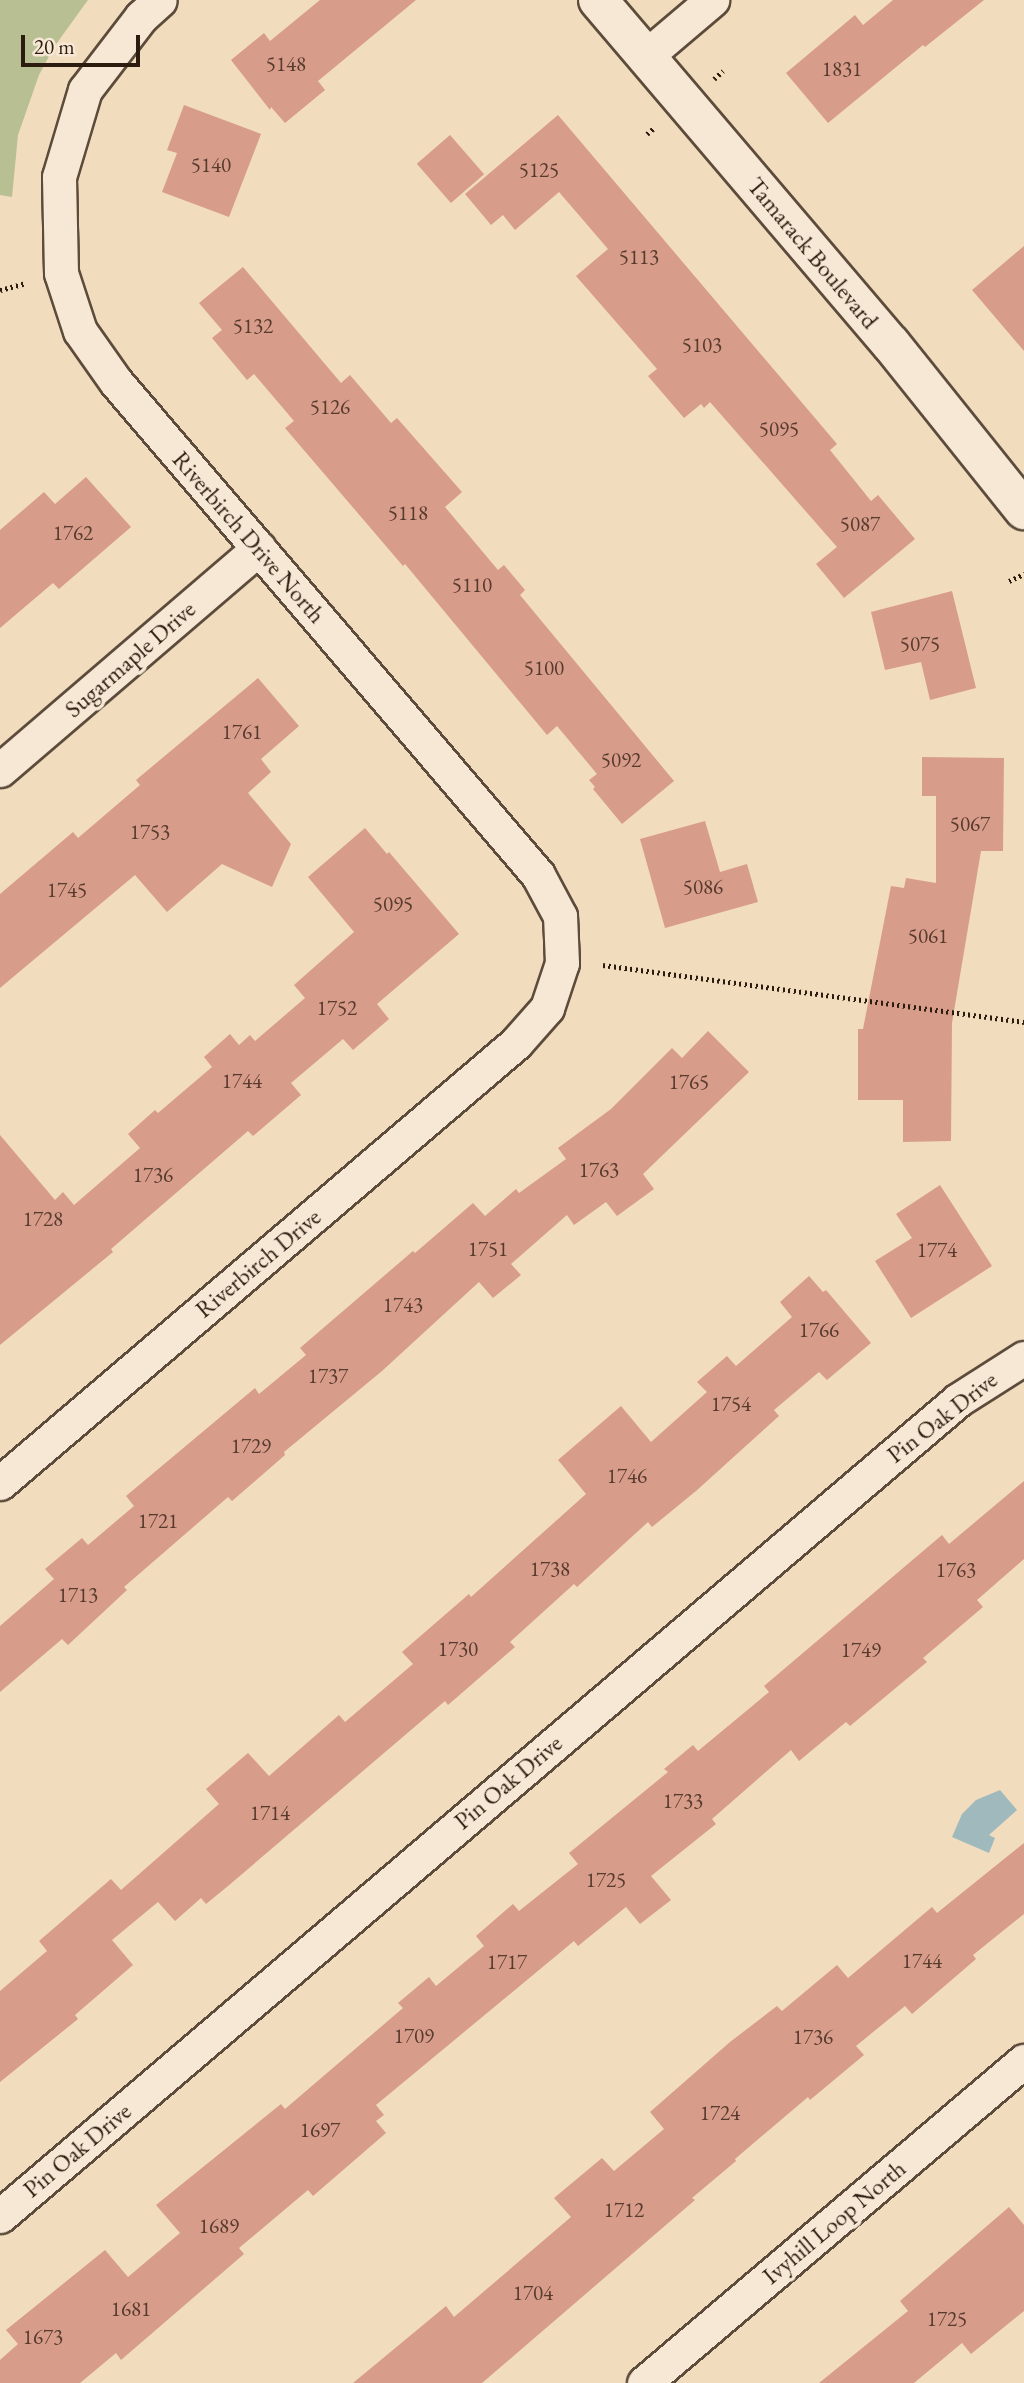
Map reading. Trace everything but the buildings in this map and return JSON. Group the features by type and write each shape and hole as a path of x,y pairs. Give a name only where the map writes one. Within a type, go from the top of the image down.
{"street":[{"name":"Riverbirch Drive North","path":"160,0 141,17 85,90 59,177 61,273 80,331 116,382 538,875 560,916 562,963 547,1008 516,1043"},
{"name":"Tamarack Boulevard","path":"598,0 891,344 1024,510"},
{"path":"646,56 712,0"},
{"name":"Sugarmaple Drive","path":"0,770 259,548"},
{"name":"Riverbirch Drive","path":"0,1483 516,1043"},
{"name":"Pin Oak Drive","path":"0,2216 958,1399 1024,1358"},
{"name":"Ivyhill Loop North","path":"644,2383 1024,2061"}],"path":[{"path":"1009,581 1024,574"},
{"path":"603,965 1024,1022"}],"green space":[{"path":"0,0 88,0 54,47 39,75 18,135 12,197 0,195"}],"water":[{"path":"1000,1790 1017,1810 989,1835 995,1838 989,1853 952,1837 962,1814 976,1800"}]}
